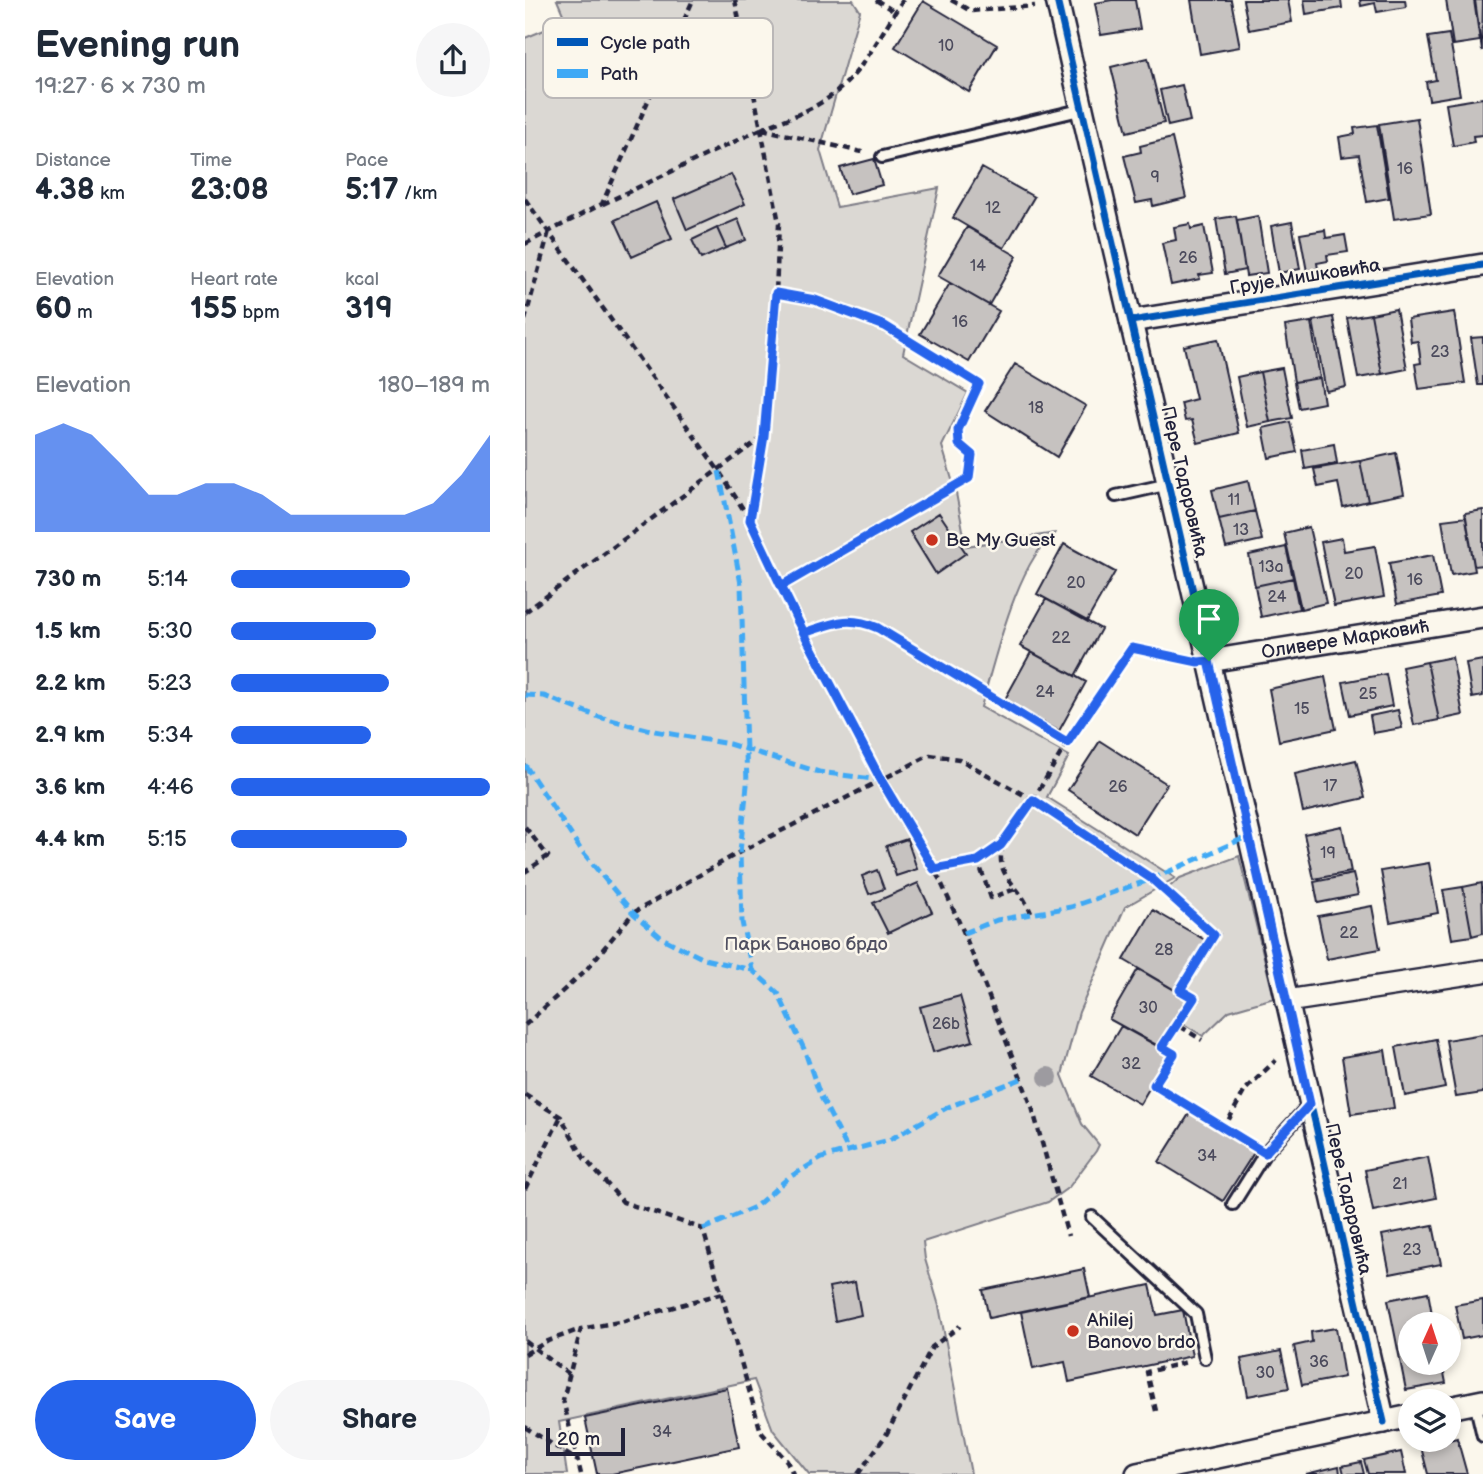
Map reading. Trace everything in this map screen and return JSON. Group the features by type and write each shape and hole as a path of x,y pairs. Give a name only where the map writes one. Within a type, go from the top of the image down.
{"street":[{"name":"Пере Тодоровића","path":"1052,1 1084,109 1384,1422"},
{"name":"Грује Мишковића","path":"1131,321 1483,265"},
{"name":"Оливере Марковић","path":"1209,661 1483,617"},
{"path":"1287,1001 1483,971"},
{"path":"1461,1406 1479,1402"},
{"path":"1137,1474 1398,1419"}],"lane":[{"path":"882,157 1084,109"},
{"path":"1117,496 1169,484"},
{"path":"1233,1204 1265,1153 1310,1104"},
{"path":"1092,1217 1196,1314 1205,1358"},
{"path":"1479,1402 1483,1436"}],"path":[{"path":"684,18 692,0"},
{"path":"735,0 739,18"},
{"path":"876,0 895,12"},
{"path":"525,244 602,204 803,112 836,93 853,74 904,0"},
{"path":"951,0 971,11 1052,1"},
{"path":"602,204 649,98"},
{"path":"750,520 764,436 779,223 755,98"},
{"path":"761,129 882,157"},
{"path":"525,199 719,471 750,520 804,633 881,780 934,869 968,941 1031,1107 1068,1236"},
{"path":"525,320 549,230"},
{"path":"776,293 815,300 885,326 979,384 958,430 959,444 972,455 969,478 781,586"},
{"path":"525,612 764,436"},
{"path":"804,633 845,620 857,619 868,623 1067,743"},
{"path":"934,869 978,861 1001,845 1132,648 1198,662 1209,661"},
{"path":"525,1025 586,970 633,913 740,852 930,755 944,756 974,767 1033,800 1152,879 1214,935 1192,966 1180,990 1194,998 1162,1047 1174,1054 1153,1084 1265,1153"},
{"path":"525,827 548,856 525,872"},
{"path":"1001,845 1000,860 1006,876 1017,888 1031,913"},
{"path":"978,861 991,898 1017,888"},
{"path":"1176,1024 1202,1040"},
{"path":"1223,1129 1245,1090 1279,1057"},
{"path":"525,1095 561,1117 584,1158 623,1202 703,1229 723,1293 743,1379 761,1432 787,1461 793,1474"},
{"path":"525,1189 561,1117"},
{"path":"525,1354 581,1329 624,1321 723,1293"},
{"path":"858,1474 886,1435 932,1347 960,1325"},
{"path":"580,1474 563,1400 581,1329"},
{"path":"525,1341 569,1374"},
{"path":"1156,1411 1147,1371 1205,1358"},
{"path":"525,1427 578,1461"}],"green space":[{"name":"Парк Баново брдо","path":"557,0 853,0 860,11 820,150 837,207 939,188 903,354 968,393 942,446 956,493 966,546 1056,533 1042,546 1019,587 1000,639 981,707 1069,756 1047,797 1175,878 1125,907 1079,1012 1062,1075 1082,1124 1099,1145 1096,1151 1069,1187 1048,1202 923,1242 925,1259 939,1306 971,1474 809,1474 773,1430 754,1380 559,1422 567,1474 525,1474 525,38 543,31 543,98 773,98 773,18 565,18"},
{"path":"1239,856 1274,998 1229,1011 1203,1036 1182,1023 1198,997 1185,990 1220,934 1167,889 1180,878"}],"building":[{"path":"1135,0 1140,29 1101,35 1095,3"},
{"path":"1191,0 1231,0 1240,47 1200,54"},
{"path":"1243,0 1288,0 1292,22 1249,30"},
{"path":"1304,0 1341,0 1342,8 1306,14"},
{"path":"1360,0 1405,0 1406,7 1377,12 1375,3 1361,6"},
{"path":"1446,0 1474,0 1480,41 1453,45"},
{"path":"1475,0 1483,0 1482,51"},
{"path":"923,1 997,45 969,92 895,47"},
{"path":"1449,34 1460,95 1429,100 1426,82 1436,80 1428,37"},
{"path":"1148,58 1164,123 1127,132 1111,67"},
{"path":"1182,85 1190,121 1168,126 1160,90"},
{"path":"1483,98 1483,135 1473,136 1474,142 1453,146 1446,104"},
{"path":"1417,118 1431,214 1394,219 1379,124"},
{"path":"1377,125 1389,198 1367,202 1359,155 1342,157 1339,137 1355,134 1354,128"},
{"path":"1172,138 1186,198 1153,206 1152,200 1136,203 1124,156 1141,152 1140,146"},
{"path":"874,159 882,185 849,194 840,168"},
{"path":"982,168 1034,197 1004,248 953,218"},
{"path":"731,174 745,204 687,230 674,199"},
{"path":"656,202 672,239 632,257 615,220"},
{"path":"1236,216 1245,270 1225,274 1216,219"},
{"path":"1258,216 1267,273 1246,276 1237,220"},
{"path":"738,219 746,240 726,248 717,228"},
{"path":"1292,222 1300,269 1279,273 1271,226"},
{"path":"1190,224 1191,229 1204,226 1213,273 1199,275 1200,279 1171,285 1162,243 1176,240 1174,227"},
{"path":"967,227 1017,256 989,305 938,276"},
{"path":"717,228 726,248 701,259 692,240"},
{"path":"1325,230 1326,238 1345,235 1348,252 1327,255 1328,261 1317,263 1319,275 1308,277 1300,234"},
{"path":"950,283 999,311 969,362 920,334"},
{"path":"1396,309 1407,369 1382,374 1371,314"},
{"path":"1454,312 1465,383 1419,389 1415,364 1421,363 1418,341 1411,342 1408,319"},
{"path":"1371,314 1382,374 1358,378 1347,318"},
{"path":"1333,317 1346,387 1326,391 1313,321"},
{"path":"1311,322 1320,378 1294,382 1285,326"},
{"path":"1483,337 1483,385 1478,385 1471,338"},
{"path":"1218,339 1239,433 1198,443 1192,420 1185,421 1181,403 1196,399 1184,346"},
{"path":"1015,364 1086,406 1057,457 985,411"},
{"path":"1282,368 1292,418 1270,422 1260,372"},
{"path":"1260,372 1270,422 1247,427 1237,377"},
{"path":"1320,378 1324,403 1299,408 1294,382"},
{"path":"1290,422 1297,452 1269,458 1263,428"},
{"path":"1334,444 1337,463 1305,469 1302,450"},
{"path":"1396,453 1404,494 1368,501 1360,461"},
{"path":"1360,461 1368,501 1343,507 1338,483 1318,487 1314,469"},
{"path":"1248,481 1255,511 1219,519 1212,490"},
{"path":"1483,510 1483,565 1474,566 1465,513"},
{"path":"1255,511 1262,540 1226,548 1219,519"},
{"path":"939,513 966,553 936,574 910,532"},
{"path":"1466,517 1475,571 1451,575 1442,520"},
{"path":"1309,527 1326,603 1301,609 1284,533"},
{"path":"1342,538 1344,551 1375,546 1384,597 1334,606 1321,542"},
{"path":"1064,544 1115,572 1087,621 1037,594"},
{"path":"1286,547 1293,578 1255,586 1249,555"},
{"path":"1433,555 1441,596 1397,604 1389,563"},
{"path":"1293,578 1299,609 1261,617 1255,586"},
{"path":"1046,599 1101,629 1075,676 1020,646"},
{"path":"1031,652 1086,682 1059,731 1004,701"},
{"path":"1452,657 1463,715 1439,720 1427,662"},
{"path":"1483,660 1483,696 1472,698 1466,663"},
{"path":"1427,662 1439,720 1414,725 1402,667"},
{"path":"1386,674 1392,706 1350,715 1343,682"},
{"path":"1325,677 1336,729 1279,741 1269,689"},
{"path":"1398,710 1402,728 1373,733 1370,716"},
{"path":"1100,741 1167,784 1135,834 1068,790"},
{"path":"1356,760 1365,798 1303,812 1295,774"},
{"path":"1342,826 1351,872 1314,879 1304,834"},
{"path":"907,839 917,869 896,876 886,846"},
{"path":"1429,863 1438,913 1390,922 1381,871"},
{"path":"877,870 884,889 869,894 862,876"},
{"path":"1353,874 1358,895 1318,903 1314,882"},
{"path":"918,883 932,912 888,933 873,903"},
{"path":"1482,883 1483,933 1472,936 1463,887"},
{"path":"1463,887 1472,936 1452,939 1443,890"},
{"path":"1372,906 1380,949 1327,959 1318,916"},
{"path":"1153,910 1205,940 1175,990 1124,960"},
{"path":"1138,969 1188,998 1160,1047 1109,1019"},
{"path":"960,996 973,1041 933,1052 920,1007"},
{"path":"1121,1026 1170,1053 1140,1104 1091,1076"},
{"path":"1483,1034 1483,1093 1456,1097 1446,1040"},
{"path":"1436,1039 1445,1088 1405,1096 1396,1047"},
{"path":"1385,1050 1394,1108 1351,1114 1342,1057"},
{"path":"1191,1111 1255,1151 1223,1201 1159,1162"},
{"path":"1428,1157 1436,1198 1373,1211 1365,1170"},
{"path":"1433,1225 1441,1264 1390,1274 1382,1235"},
{"path":"1084,1269 1090,1297 989,1318 983,1290"},
{"path":"855,1282 861,1315 835,1321 829,1287"},
{"path":"1150,1285 1157,1315 1183,1310 1192,1356 1069,1382 1065,1362 1033,1369 1021,1312"},
{"path":"1428,1292 1432,1312 1398,1312 1398,1350 1388,1300"},
{"path":"1483,1300 1483,1335 1462,1339 1461,1312 1456,1312 1455,1305"},
{"path":"1336,1328 1344,1377 1302,1385 1294,1346 1312,1342 1311,1332"},
{"path":"1281,1351 1289,1388 1248,1396 1241,1359"},
{"path":"1403,1376 1445,1376 1446,1383 1406,1389"},
{"path":"727,1388 739,1447 612,1474 597,1474 585,1418"},
{"path":"1401,1452 1406,1474 1368,1474 1364,1460"},
{"path":"1422,1452 1461,1452 1467,1474 1428,1474"},
{"path":"1361,1462 1364,1474 1344,1474 1342,1466"},
{"path":"1339,1466 1340,1474 1306,1474"}],"marked path":[{"path":"719,471 741,584 747,785 740,852 742,922 752,970"},
{"path":"525,695 544,696 599,717 655,731 729,744 819,772 881,780"},
{"path":"525,765 581,850 633,913 662,938 704,959 752,970 778,993 804,1049 820,1095 848,1150"},
{"path":"964,933 997,920 1071,907 1152,879 1251,835"},
{"path":"703,1229 755,1207 788,1178 822,1158 889,1140 948,1107 1021,1079"}],"cycle path":[{"path":"1057,0 1384,1422"},
{"path":"1131,321 1483,265"}],"place":[{"name":"Be My Guest","path":"932,540"},
{"name":"Ahilej Banovo brdo","path":"1073,1331"}],"route":[{"path":"1209,661 1198,662 1132,648 1067,743 915,649 857,619 804,633 798,622 781,586 969,478 972,455 959,444 958,430 979,384 885,326 815,300 776,293 764,436 750,520 758,541 798,622 881,780 934,869 978,861 1001,845 1033,800 1152,879 1214,935 1180,990 1194,998 1162,1047 1174,1054 1154,1085 1265,1153 1310,1104 1251,835 1209,661"}]}
